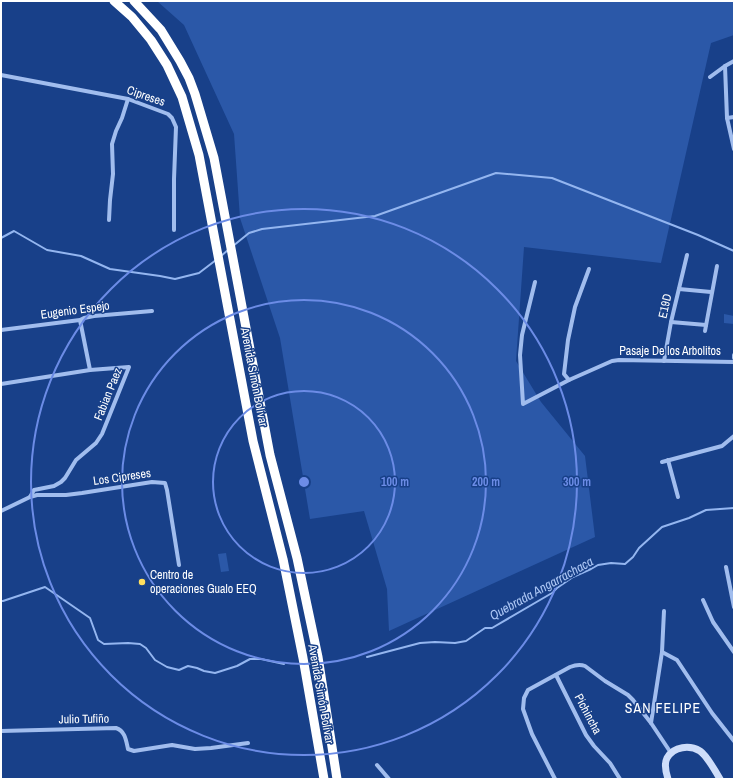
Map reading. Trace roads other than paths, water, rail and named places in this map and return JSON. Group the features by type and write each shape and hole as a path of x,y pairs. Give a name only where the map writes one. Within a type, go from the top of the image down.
{"highway":[{"name":"Avenida Simón Bolívar","path":"114,1 132,17 151,40 167,65 179,89 199,155 254,441 283,560 302,650 324,779"},
{"name":"Avenida Simón Bolívar","path":"134,1 161,30 189,78 214,158 270,455 297,558 318,657 337,779"}],"street":[{"path":"710,77 734,61"},
{"path":"725,66 727,118 734,149"},
{"name":"Cipreses","path":"1,75 128,99 168,114 175,122 176,127 174,230"},
{"path":"109,220 113,174 112,144 128,99"},
{"path":"727,118 734,117"},
{"name":"E19D","path":"664,361 671,322 687,255"},
{"path":"705,331 717,266"},
{"path":"568,380 564,374 568,340 575,307 589,269"},
{"name":"Pasaje De los Arbolitos","path":"536,282 522,335 520,355 523,404 568,380 612,361 734,362"},
{"path":"679,289 711,292"},
{"name":"Eugenio Espejo","path":"1,330 80,320 94,316 152,311"},
{"path":"80,320 90,370"},
{"path":"671,322 706,325"},
{"name":"Fabian Paez","path":"1,384 90,370 130,367 102,434 96,443 76,460 61,482 54,486 34,490 30,497"},
{"path":"662,462 722,446 734,436"},
{"path":"668,460 678,497"},
{"name":"Los Cipreses","path":"1,511 36,495 82,493 152,482 165,483 179,565"},
{"path":"726,567 734,607"},
{"path":"702,600 713,622 734,652"},
{"path":"651,723 662,652 664,611"},
{"path":"662,652 677,660 712,713 734,741"},
{"path":"555,779 532,734 523,704 524,698 528,690 576,665 585,666 628,695 638,705 671,753"},
{"name":"Pichincha","path":"556,675 586,735 610,763 620,779"},
{"name":"Julio Tufiño","path":"1,731 116,728 124,733 128,749 134,751 172,746 194,749 211,748 248,743"},
{"path":"668,779 666,772 668,758 671,753 684,747 699,750 704,754 720,779"},
{"path":"377,765 389,779"}],"waterway":[{"path":"233,246 249,233 262,229 375,216 496,173 552,178 698,235 734,251"},
{"path":"1,238 14,231 47,250 81,256 110,269 175,279 199,273 216,260"},
{"path":"221,256 228,250"},
{"name":"Quebrada Angarrachaca","path":"367,657 420,643 455,643 466,641 485,628 492,628 552,593 573,577 598,565 611,563 625,564 633,557 639,548 662,527 689,518 706,510 734,508"},
{"name":"Quebrada Angarrachaca","path":"1,601 45,587 90,618 98,640 104,644 140,644 146,648 155,660 167,667 179,670 188,666 215,673 237,666 250,659 261,659 284,664"}],"place":[{"name":"Centro de operaciones Gualo EEQ","path":"142,582"}],"district":[{"name":"SAN FELIPE","path":"663,708"}]}
